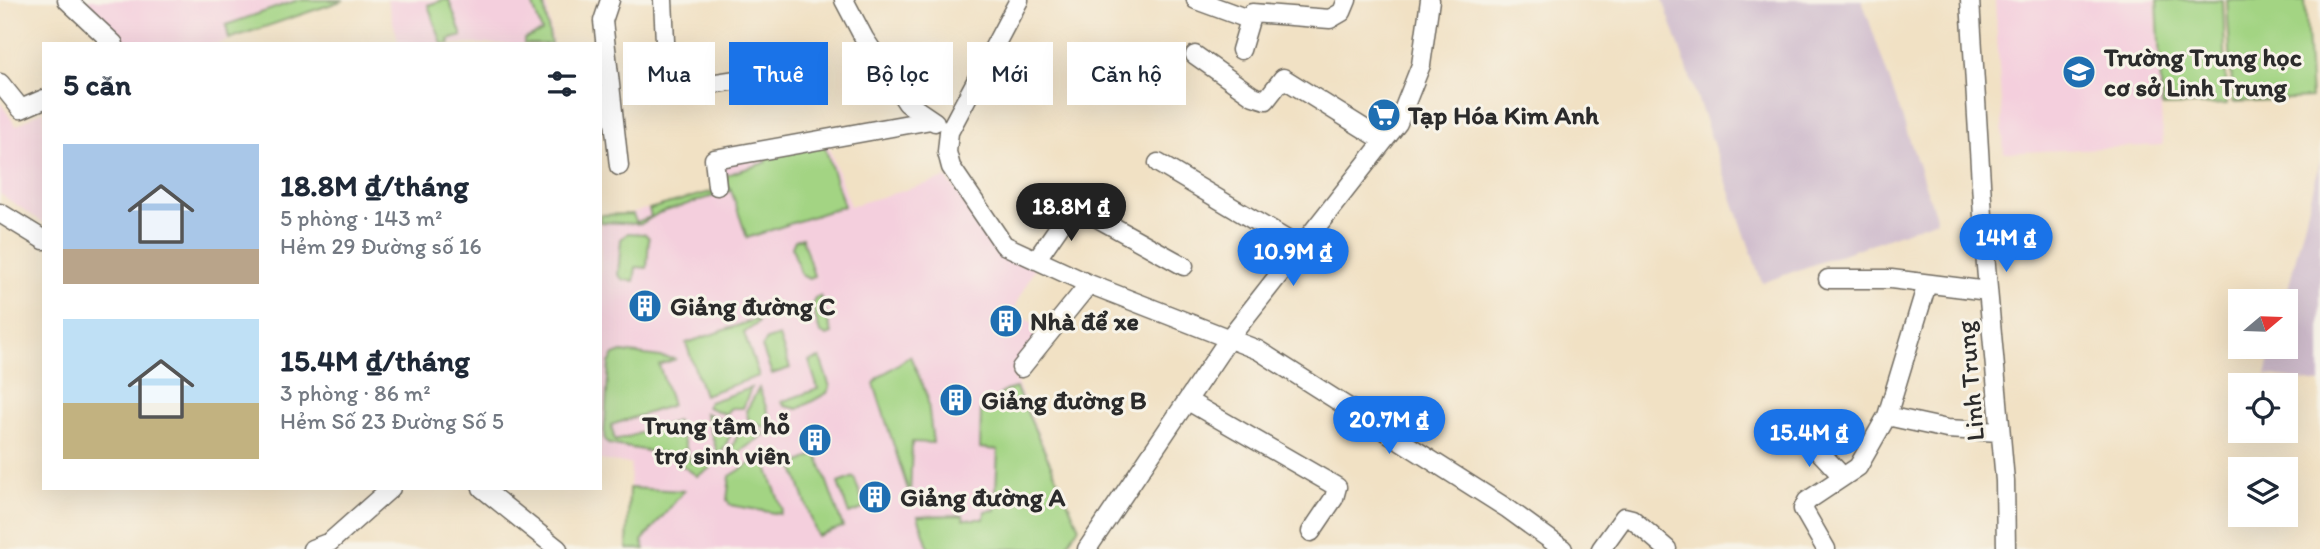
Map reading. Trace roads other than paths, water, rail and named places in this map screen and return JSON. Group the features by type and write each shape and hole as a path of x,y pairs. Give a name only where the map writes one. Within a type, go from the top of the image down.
{"street":[{"path":"67,0 112,42"},
{"path":"610,0 603,21 618,166"},
{"path":"663,0 667,83 677,89 729,81"},
{"path":"844,0 907,103 949,132"},
{"path":"1018,0 949,132 947,152 951,167 1004,245 1089,284 1258,350 1508,509 1563,549"},
{"path":"1196,0 1248,19"},
{"path":"1241,50 1248,19 1252,13 1330,19 1342,12 1347,0"},
{"path":"1087,549 1230,337 1398,123 1421,65 1430,0"},
{"name":"Linh Trung","path":"1970,0 2006,549"},
{"path":"1195,55 1253,96 1266,100 1283,78 1384,141"},
{"path":"0,83 15,106 21,109 42,100"},
{"path":"717,186 714,159 931,120"},
{"path":"1158,163 1299,247"},
{"path":"1036,260 1074,205 1184,266"},
{"path":"0,213 42,239"},
{"path":"1828,279 1891,279 1988,290"},
{"path":"1021,368 1089,284"},
{"path":"1826,549 1803,509 1807,500 1858,467 1887,416 1927,284"},
{"path":"1188,401 1337,487 1334,498 1311,532"},
{"path":"1887,416 1947,429 2000,432"},
{"path":"1803,434 1843,477"},
{"path":"313,549 330,542 389,490"},
{"path":"484,490 558,549"},
{"path":"1601,549 1625,517 1632,519 1667,549"}],"place":[{"name":"Trường Trung học cơ sở Linh Trung","path":"2079,72"},
{"name":"Tạp Hóa Kim Anh","path":"1384,115"},
{"name":"Giảng đường C","path":"645,306"},
{"name":"Nhà để xe","path":"1006,321"},
{"name":"Giảng đường B","path":"956,400"},
{"name":"Trung tâm hỗ trợ sinh viên","path":"815,440"},
{"name":"Giảng đường A","path":"875,497"}]}
